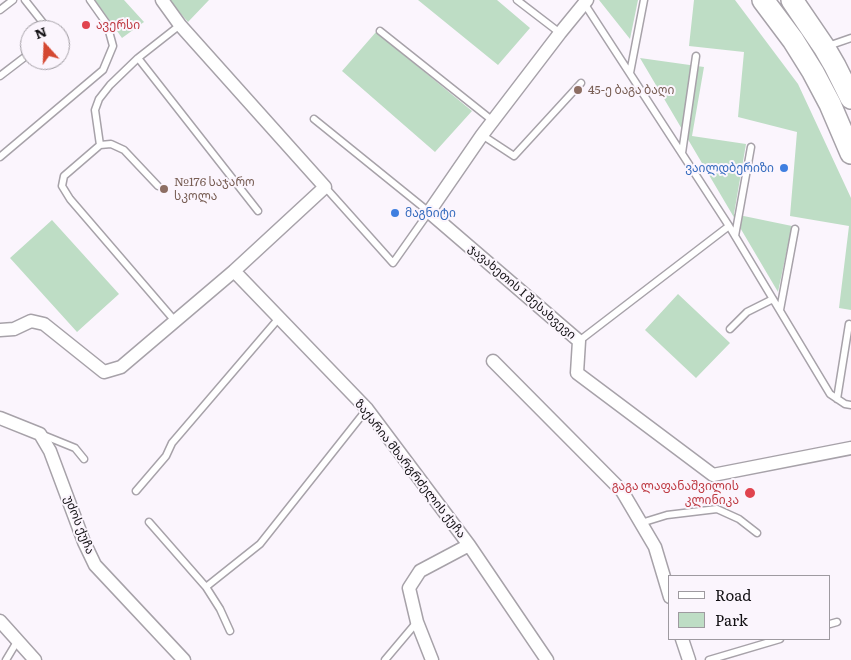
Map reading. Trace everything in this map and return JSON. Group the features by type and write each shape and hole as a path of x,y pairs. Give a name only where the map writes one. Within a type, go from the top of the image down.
{"main road":[{"path":"763,0 793,40 813,72 830,104 851,153"},
{"path":"792,0 824,47 851,98"}],"street":[{"path":"0,330 14,329 31,321 44,324 104,372 121,367 234,270 325,187 180,25 162,0"},
{"path":"429,212 482,135 586,2"},
{"name":"ჯავახეთის I შესახვევი","path":"429,212 579,341 577,373 713,475 851,448"},
{"name":"ზაქარია მხარგრძელის ქუჩა","path":"234,270 367,409 469,545 547,660"},
{"path":"493,361 622,491 655,547 668,590"},
{"path":"0,418 40,434"},
{"name":"უძოს ქუჩა","path":"40,434 50,451 84,542 95,565 184,660"},
{"path":"432,660 417,622 409,588 420,570 469,545"},
{"path":"0,621 36,660"},
{"path":"682,640 689,660"}],"lane":[{"path":"0,10 13,0"},
{"path":"25,0 41,20"},
{"path":"0,157 103,70 113,46 107,24 90,0"},
{"path":"517,0 560,33"},
{"path":"630,73 644,0"},
{"path":"586,2 730,226 830,394 851,406"},
{"path":"100,145 94,110 99,99 110,85 138,58 180,25"},
{"path":"380,31 493,121"},
{"path":"824,47 851,38"},
{"path":"682,153 696,56"},
{"path":"138,58 258,211"},
{"path":"0,76 20,61"},
{"path":"482,135 514,156 581,83"},
{"path":"314,119 429,212 393,262 325,187"},
{"path":"158,186 124,150 111,144 100,145 64,176 62,186 70,198 175,321"},
{"path":"736,236 751,147"},
{"path":"579,341 730,226"},
{"path":"780,310 795,230"},
{"path":"730,329 747,312 773,299"},
{"path":"136,491 166,456 172,443 279,318"},
{"path":"837,399 849,324"},
{"path":"206,587 260,544 367,409"},
{"path":"40,434 75,448 84,459"},
{"path":"641,523 667,514 717,509 739,518 757,533"},
{"path":"149,522 206,587 220,608 230,631"},
{"path":"385,660 417,622"},
{"path":"6,660 18,640"},
{"path":"710,660 777,640"}],"green space":[{"path":"95,0 124,0 144,22 122,38"},
{"path":"169,0 209,0 188,22"},
{"path":"418,0 497,0 530,28 498,65"},
{"path":"599,0 638,0 630,39"},
{"path":"694,0 735,0 798,84 851,198 851,310 839,308 849,226 790,216 797,132 738,117 744,52 689,46"},
{"path":"376,32 472,111 435,152 342,71"},
{"path":"640,58 704,67 692,136 746,144 734,214 792,226 778,292"},
{"path":"52,220 119,294 77,332 10,258"},
{"path":"678,294 730,343 696,378 645,330"}],"place":[{"name":"ავერსი","path":"86,25"},
{"name":"45-ე ბაგა ბაღი","path":"578,90"},
{"name":"ვაილდბერიზი","path":"784,168"},
{"name":"№176 საჯარო სკოლა","path":"164,189"},
{"name":"მაგნიტი","path":"395,213"},
{"name":"გაგა ლაფანაშვილის კლინიკა","path":"750,493"}]}
